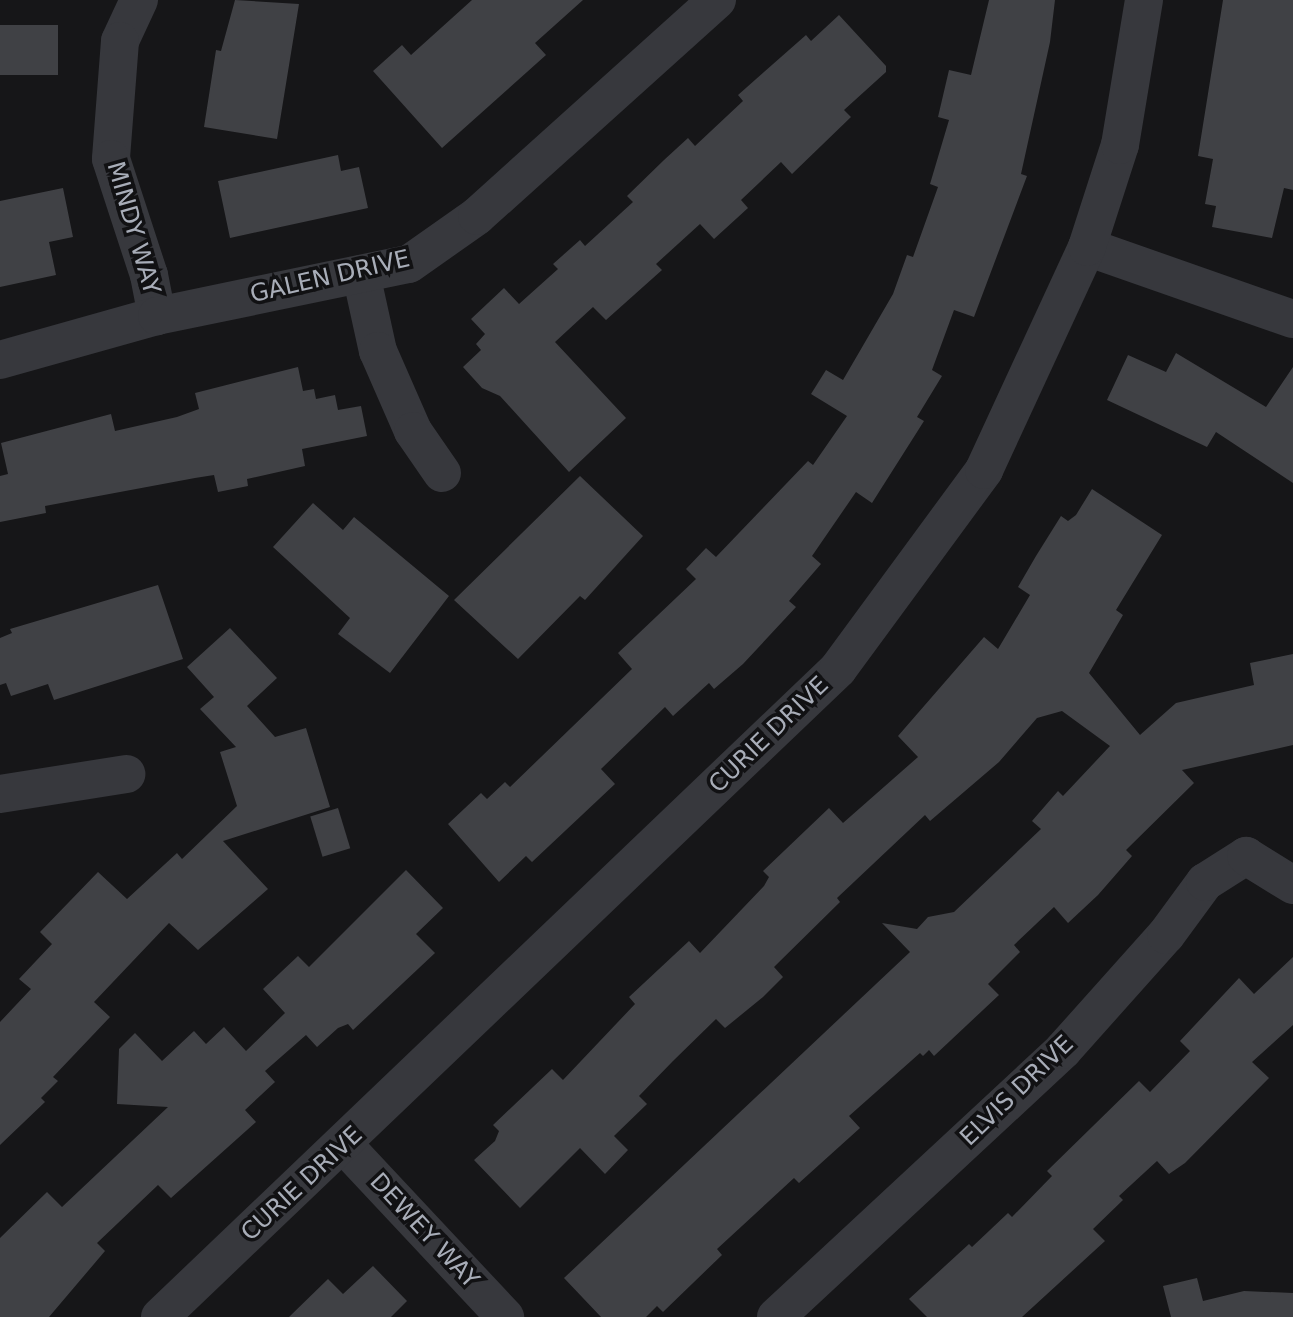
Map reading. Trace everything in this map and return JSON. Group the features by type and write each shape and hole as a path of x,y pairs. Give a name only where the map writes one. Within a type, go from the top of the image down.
{"street":[{"name":"MINDY WAY","path":"139,0 120,41 111,159 149,275 157,316"},
{"name":"GALEN DRIVE","path":"0,360 157,316 409,264 477,216 717,0"},
{"name":"CURIE DRIVE","path":"160,1317 344,1145 838,669 984,470 1087,247 1120,145 1144,0"},
{"path":"1087,247 1293,319"},
{"path":"361,274 378,351 413,431 442,473"},
{"path":"0,794 126,774"},
{"name":"ELVIS DRIVE","path":"776,1317 1063,1050 1166,935 1205,882 1246,856 1293,885"},
{"name":"DEWEY WAY","path":"344,1145 505,1317"}],"building":[{"path":"235,0 299,4 277,139 204,127 216,50 221,51"},
{"path":"472,0 583,0 535,43 546,55 442,148 373,71 402,45 411,55"},
{"path":"989,0 1055,0 1050,42 1021,174 1027,176 974,317 954,310 932,370 942,376 917,417 924,421 872,503 856,492 812,556 821,564 789,601 796,607 743,664 714,689 709,683 673,716 665,707 601,769 615,784 532,862 526,856 499,882 448,824 481,793 487,799 505,782 510,787 632,669 618,653 696,579 686,569 706,548 716,557 808,461 813,465 847,416 811,394 826,370 843,380 893,294 907,255 913,257 938,187 930,184 949,120 938,117 949,70 971,75"},
{"path":"1223,0 1293,0 1293,190 1284,188 1272,238 1212,227 1216,206 1205,204 1213,159 1198,156"},
{"path":"839,15 886,66 886,72 844,110 851,117 792,174 781,162 741,200 748,208 714,239 700,224 656,264 662,270 606,320 593,307 555,342 626,418 569,472 500,396 482,388 463,367 481,350 476,344 485,334 471,319 504,288 519,304 558,269 553,264 580,240 585,246 633,202 627,196 688,138 695,146 743,101 738,95 806,35 811,41"},
{"path":"0,25 58,25 58,75 0,75"},
{"path":"338,155 341,171 359,167 368,208 230,238 218,181"},
{"path":"63,188 73,237 49,242 56,275 0,287 0,201"},
{"path":"1176,353 1266,407 1293,367 1293,483 1216,432 1207,447 1107,400 1128,355 1166,372"},
{"path":"298,367 303,391 314,389 316,399 335,395 338,410 361,406 367,436 302,449 305,466 247,479 248,486 218,492 214,475 45,506 46,513 0,522 0,476 8,474 1,443 111,414 115,431 177,417 199,409 195,393"},
{"path":"580,476 643,536 585,600 580,596 518,659 454,600"},
{"path":"1092,489 1162,535 1116,610 1123,615 1089,673 1140,735 1176,703 1254,685 1250,663 1293,654 1293,745 1182,770 1194,783 1126,850 1132,856 1098,895 1068,923 1054,907 1014,945 1020,952 988,984 999,995 934,1056 929,1050 923,1056 920,1053 849,1116 860,1128 799,1183 794,1178 717,1249 722,1255 663,1312 657,1306 646,1317 601,1317 564,1278 910,952 882,923 917,929 928,917 954,912 1041,829 1032,821 1058,791 1063,796 1110,746 1062,711 1037,718 999,762 930,821 925,815 837,898 840,902 774,967 783,977 763,997 725,1028 716,1019 639,1096 647,1104 614,1136 628,1150 605,1174 580,1148 520,1208 474,1160 495,1141 499,1131 493,1125 552,1069 563,1080 635,1004 629,997 689,941 700,953 764,886 769,877 763,871 829,808 843,823 918,757 898,736 984,637 998,649 1030,595 1018,587 1036,556 1061,516 1068,521 1076,515"},
{"path":"313,503 343,530 354,517 449,596 390,673 338,634 350,618 273,547"},
{"path":"158,585 183,659 54,700 48,684 11,696 6,683 0,685 0,638 12,633 10,629"},
{"path":"230,628 277,678 247,706 275,737 306,728 330,807 223,841 268,889 198,950 169,923 94,1002 110,1017 53,1077 58,1081 41,1098 45,1102 0,1145 0,1022 31,989 19,979 52,944 40,932 98,872 127,899 177,853 182,859 237,806 220,752 236,747 200,709 214,697 187,667"},
{"path":"338,808 350,848 323,857 310,816"},
{"path":"406,870 443,908 416,934 435,953 353,1030 348,1024 338,1028 317,1047 306,1035 265,1071 275,1082 245,1110 256,1122 171,1198 158,1185 97,1243 105,1251 49,1317 0,1317 0,1238 47,1192 62,1207 168,1107 117,1104 119,1049 135,1033 162,1061 194,1031 206,1044 224,1027 246,1051 285,1013 263,989 298,956 309,967"},
{"path":"1293,957 1293,1025 1252,1062 1269,1078 1185,1163 1169,1174 1157,1161 1119,1196 1123,1200 1093,1229 1105,1241 1022,1317 927,1317 909,1299 969,1244 972,1247 1008,1213 1012,1217 1052,1176 1047,1171 1139,1081 1150,1092 1190,1051 1180,1041 1239,978 1254,994"},
{"path":"373,1266 407,1301 391,1317 289,1317 328,1279 343,1294"},
{"path":"1197,1278 1203,1301 1244,1291 1293,1293 1293,1317 1171,1317 1163,1286"}]}
